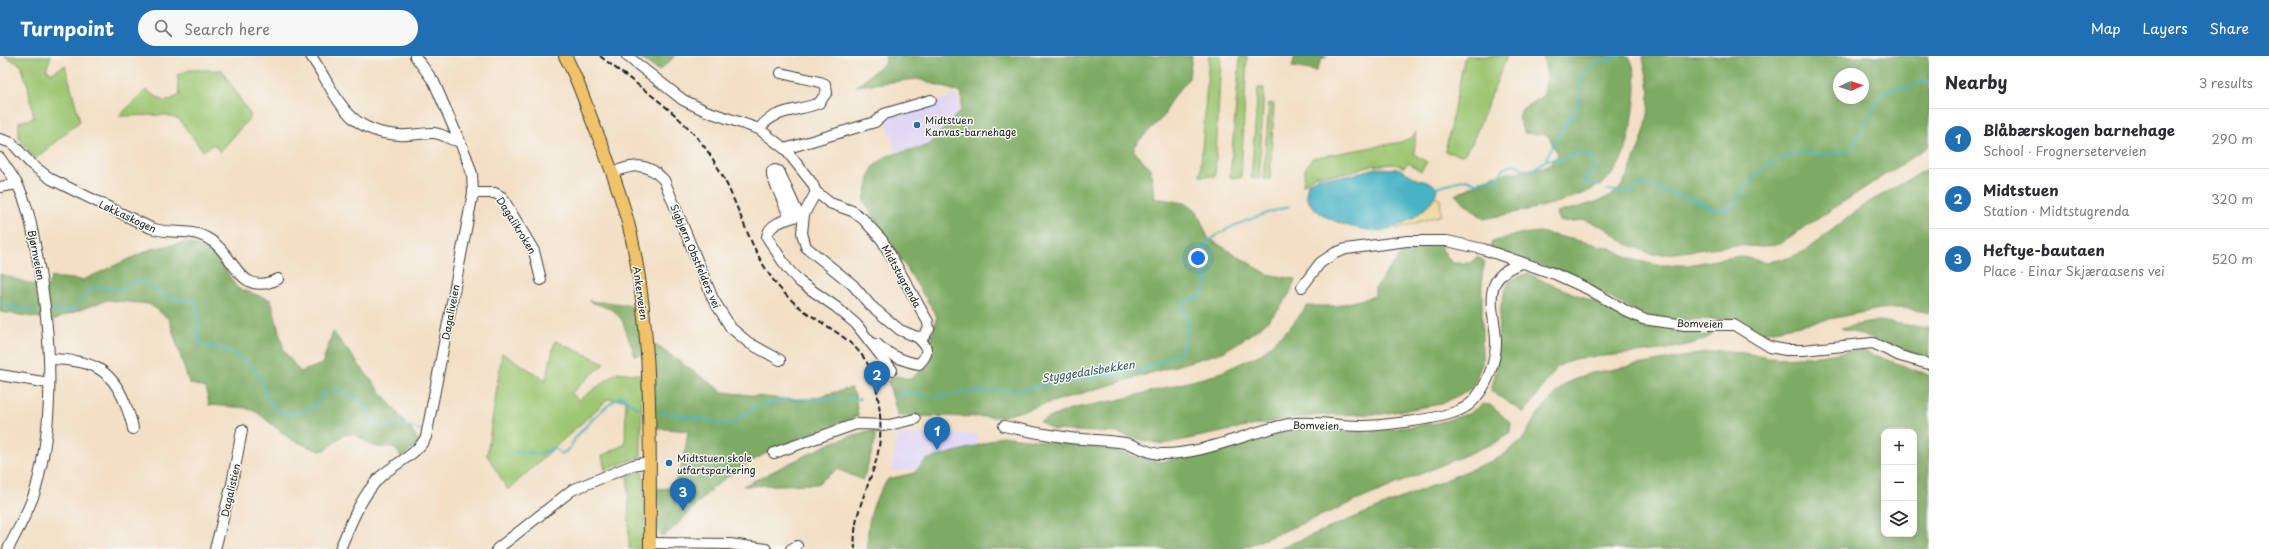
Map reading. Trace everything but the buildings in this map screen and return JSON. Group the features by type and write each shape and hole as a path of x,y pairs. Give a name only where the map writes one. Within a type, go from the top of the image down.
{"main road":[{"name":"Ankerveien","path":"565,56 581,91 613,172 631,236 643,308 648,363 650,546"}],"street":[{"path":"311,56 344,112 357,122 390,134 405,135 438,133 459,141"},
{"name":"Dagaliveien","path":"340,549 358,508 372,486 386,472 416,450 426,437 473,193 472,174 459,141 434,82 415,56"},
{"name":"Midtstugrenda","path":"627,56 683,100 706,111 759,129 785,148 812,183 816,192 830,202 852,211 863,219 882,240 928,322 929,329 924,336 917,337"},
{"path":"759,129 765,121 777,113 819,103 827,92 825,84 781,73"},
{"path":"785,148 875,122 884,114 931,100"},
{"name":"Løkkaskogen","path":"0,138 12,143 34,166 51,179 151,228 163,232 190,232 206,237 224,251 246,281 256,285 262,285 278,279"},
{"name":"Bjørnveien","path":"0,158 17,184 30,219 41,278 49,383 46,434 36,490 8,549"},
{"name":"Sigbjørn Obstfelders vei","path":"613,172 629,166 643,167 655,171 664,180 713,299 731,328 749,343 780,360"},
{"path":"0,187 17,184"},
{"path":"797,215 803,240 810,252 853,285 870,305 896,326 917,337 926,344 928,350 925,358 919,364 912,363 883,350 836,307 800,282 787,268 767,237 772,225 797,215 816,192"},
{"name":"Dagalikroken","path":"473,193 495,193 502,198 534,251 541,280"},
{"name":"Bomveien","path":"1302,287 1320,263 1334,253 1346,248 1408,241 1448,241 1465,244 1555,274 1582,286 1643,318 1685,325 1734,325 1748,331 1764,343 1778,349 1803,350 1873,343 1900,356 1929,364"},
{"name":"Bomveien","path":"1004,426 1057,436 1125,443 1152,453 1166,454 1223,443 1259,431 1291,424 1361,426 1454,412 1472,402 1487,379 1494,361 1496,344 1490,309 1493,290 1505,271 1521,263"},
{"path":"856,324 892,370"},
{"path":"48,359 77,362 105,371 121,392 133,429"},
{"path":"0,375 49,383"},
{"path":"774,453 856,424 889,425 915,419"},
{"name":"Dagalistien","path":"215,549 232,484 242,430"},
{"path":"496,549 572,490 633,465 649,462"},
{"path":"650,546 730,544 766,549"}],"shaded area":[{"name":"Midtstuen Kanvas-barnehage","path":"958,95 959,111 929,145 896,153 885,117"},
{"path":"897,434 977,434 979,466 892,471"}],"green space":[{"path":"5,56 51,56 46,70 52,73 65,65 80,121 35,159 19,138 19,122 34,118 28,86 21,65"},
{"path":"637,56 675,56 659,71"},
{"path":"885,56 1192,56 1189,78 1169,103 1164,116 1134,146 1134,151 1150,168 1155,198 1185,203 1197,211 1208,238 1267,274 1295,279 1284,303 1266,322 1246,338 1223,352 1001,417 898,416 888,381 894,376 911,379 926,366 932,354 931,338 937,316 864,201 870,174 874,166 887,156 929,145 961,110 962,93 918,79 856,86 886,62"},
{"path":"1209,56 1221,56 1215,176 1200,176"},
{"path":"1240,56 1247,56 1241,178 1230,177"},
{"path":"1295,56 1328,56 1322,59 1316,71 1292,67"},
{"path":"1465,56 1507,56 1472,143 1463,155 1445,152"},
{"path":"1543,56 1629,56 1634,71 1636,93 1628,142 1621,161 1611,176 1592,189 1563,201 1484,219 1455,195 1493,176 1548,166 1558,155 1548,135 1524,133 1518,118 1522,109 1544,95 1547,75"},
{"path":"1642,56 1929,56 1929,146 1779,244 1762,247 1733,245 1668,254 1652,254 1627,244 1606,228 1585,220 1560,222 1557,213 1605,198 1612,195 1620,188 1628,174 1643,135 1648,110 1648,84"},
{"path":"190,70 222,70 251,116 220,152 214,144 203,151 179,119 166,115 119,116 146,90 165,102 180,95 177,75"},
{"path":"1258,88 1264,88 1259,179 1251,178"},
{"path":"1269,103 1274,104 1270,179 1263,179"},
{"path":"1416,132 1414,154 1427,162 1421,171 1408,163 1404,167 1394,164 1368,166 1344,174 1316,175 1303,185 1305,169 1312,158 1401,142 1410,138"},
{"path":"1929,168 1929,313 1907,308 1880,309 1759,333 1743,323 1724,319 1669,320 1647,316 1621,304 1564,272 1519,259 1490,247 1492,242 1519,234 1540,232 1611,248 1630,259 1656,265 1687,265 1739,256 1767,262 1788,258 1805,251 1864,205"},
{"path":"188,242 215,254 237,288 271,300 284,351 300,372 322,364 333,332 421,443 401,457 393,448 373,446 356,435 348,434 344,435 327,449 319,451 290,439 258,413 246,408 209,405 206,388 189,383 169,319 149,304 107,300 53,320 0,312 0,274 46,289 52,277 83,280 151,249"},
{"path":"1425,243 1439,245 1452,263 1470,263 1478,256 1485,262 1482,275 1482,364 1472,388 1442,404 1382,414 1321,415 1280,420 1164,444 1144,441 1117,433 1053,430 1040,422 1070,409 1118,400 1215,375 1261,354 1292,325 1307,306 1336,306 1375,296 1375,288 1404,250"},
{"path":"1528,273 1545,282 1590,300 1674,330 1701,329 1712,334 1703,340 1668,349 1573,359 1557,367 1524,413 1491,391 1496,370 1500,312 1505,292 1509,281"},
{"path":"588,301 638,305 642,355 635,356 622,320 613,310"},
{"path":"1878,321 1929,328 1929,359 1841,328"},
{"path":"555,341 605,363 571,393 579,400 618,372 642,375 641,456 605,470 602,456 625,444 626,400 608,399 508,490 487,455 502,353 546,380"},
{"path":"653,343 723,392 800,401 851,388 855,395 858,416 800,438 764,454 747,464 713,488 672,529 662,536 657,529 656,489 670,488 675,482 681,469 685,454 688,431 656,428"},
{"path":"1721,350 1778,358 1819,356 1860,350 1929,375 1929,549 1278,549 1501,457 1523,439 1537,415 1565,384 1587,374"},
{"path":"1483,404 1490,405 1511,423 1510,432 1497,442 1241,549 867,549 868,528 874,504 888,479 914,473 926,460 983,444 1002,436 1106,449 1158,462 1218,452 1286,431 1322,428 1346,432 1369,432 1437,423 1468,414"},
{"path":"868,431 875,431 875,442 863,480 837,469 817,484 743,486 833,442"},
{"path":"643,472 646,549 629,549 628,475"}],"sand":[{"path":"1435,196 1440,199 1441,215 1396,229 1395,227 1415,215"}],"water":[{"path":"1376,168 1400,169 1419,180 1432,183 1437,189 1435,195 1430,203 1419,214 1397,226 1374,231 1351,227 1327,217 1317,211 1310,203 1306,195 1308,183 1319,177 1344,177"}],"waterway":[{"path":"1546,160 1552,146 1578,105 1581,75 1593,65 1620,56"},
{"name":"Styggedalsbekken","path":"1608,190 1630,192 1638,186 1647,185 1699,202 1713,209 1728,210 1738,200 1749,182 1772,163 1800,152 1822,155 1848,151 1854,147 1881,95 1893,88 1907,89 1921,81 1929,81"},
{"name":"Styggedalsbekken","path":"1436,187 1466,179 1478,184 1480,181 1497,180 1503,169 1514,164 1524,169 1533,171 1546,161 1553,159 1561,160 1577,153 1590,157 1597,166 1584,180 1584,184 1600,186"},
{"name":"Styggedalsbekken","path":"896,397 907,392 931,398 962,393 1021,390 1040,385 1141,371 1181,352 1188,324 1181,305 1187,300 1199,298 1204,292 1207,277 1203,255 1206,246 1213,238 1225,230 1253,218 1289,206"},
{"name":"Styggedalsbekken","path":"50,312 75,309 88,292 96,287 122,290 135,281 141,281 170,298 178,300 194,300 199,315 198,340 200,345 234,352 253,367 271,403 282,413 290,414 306,410 314,406 323,393 339,389 364,403 372,418 383,427 397,423 421,430"},
{"name":"Styggedalsbekken","path":"0,303 19,309 36,310"},
{"name":"Styggedalsbekken","path":"515,451 540,454 554,448 561,454 569,448 592,419 622,396 637,408"},
{"name":"Styggedalsbekken","path":"660,412 731,425 755,407 788,399 860,399"}],"railway":[{"path":"600,56 662,104 690,130 703,145 724,178 755,249 775,282 788,297 800,307 850,343 861,354 869,366 875,382 879,402 880,442 876,461 858,515 855,549"}],"place":[{"name":"Midtstuen Kanvas-barnehage","path":"917,125"},
{"name":"Midtstuen","path":"877,394"},
{"name":"Blåbærskogen barnehage","path":"937,450"},
{"name":"Midtstuen skole utfartsparkering","path":"669,463"},
{"name":"Heftye-bautaen","path":"683,511"}]}
